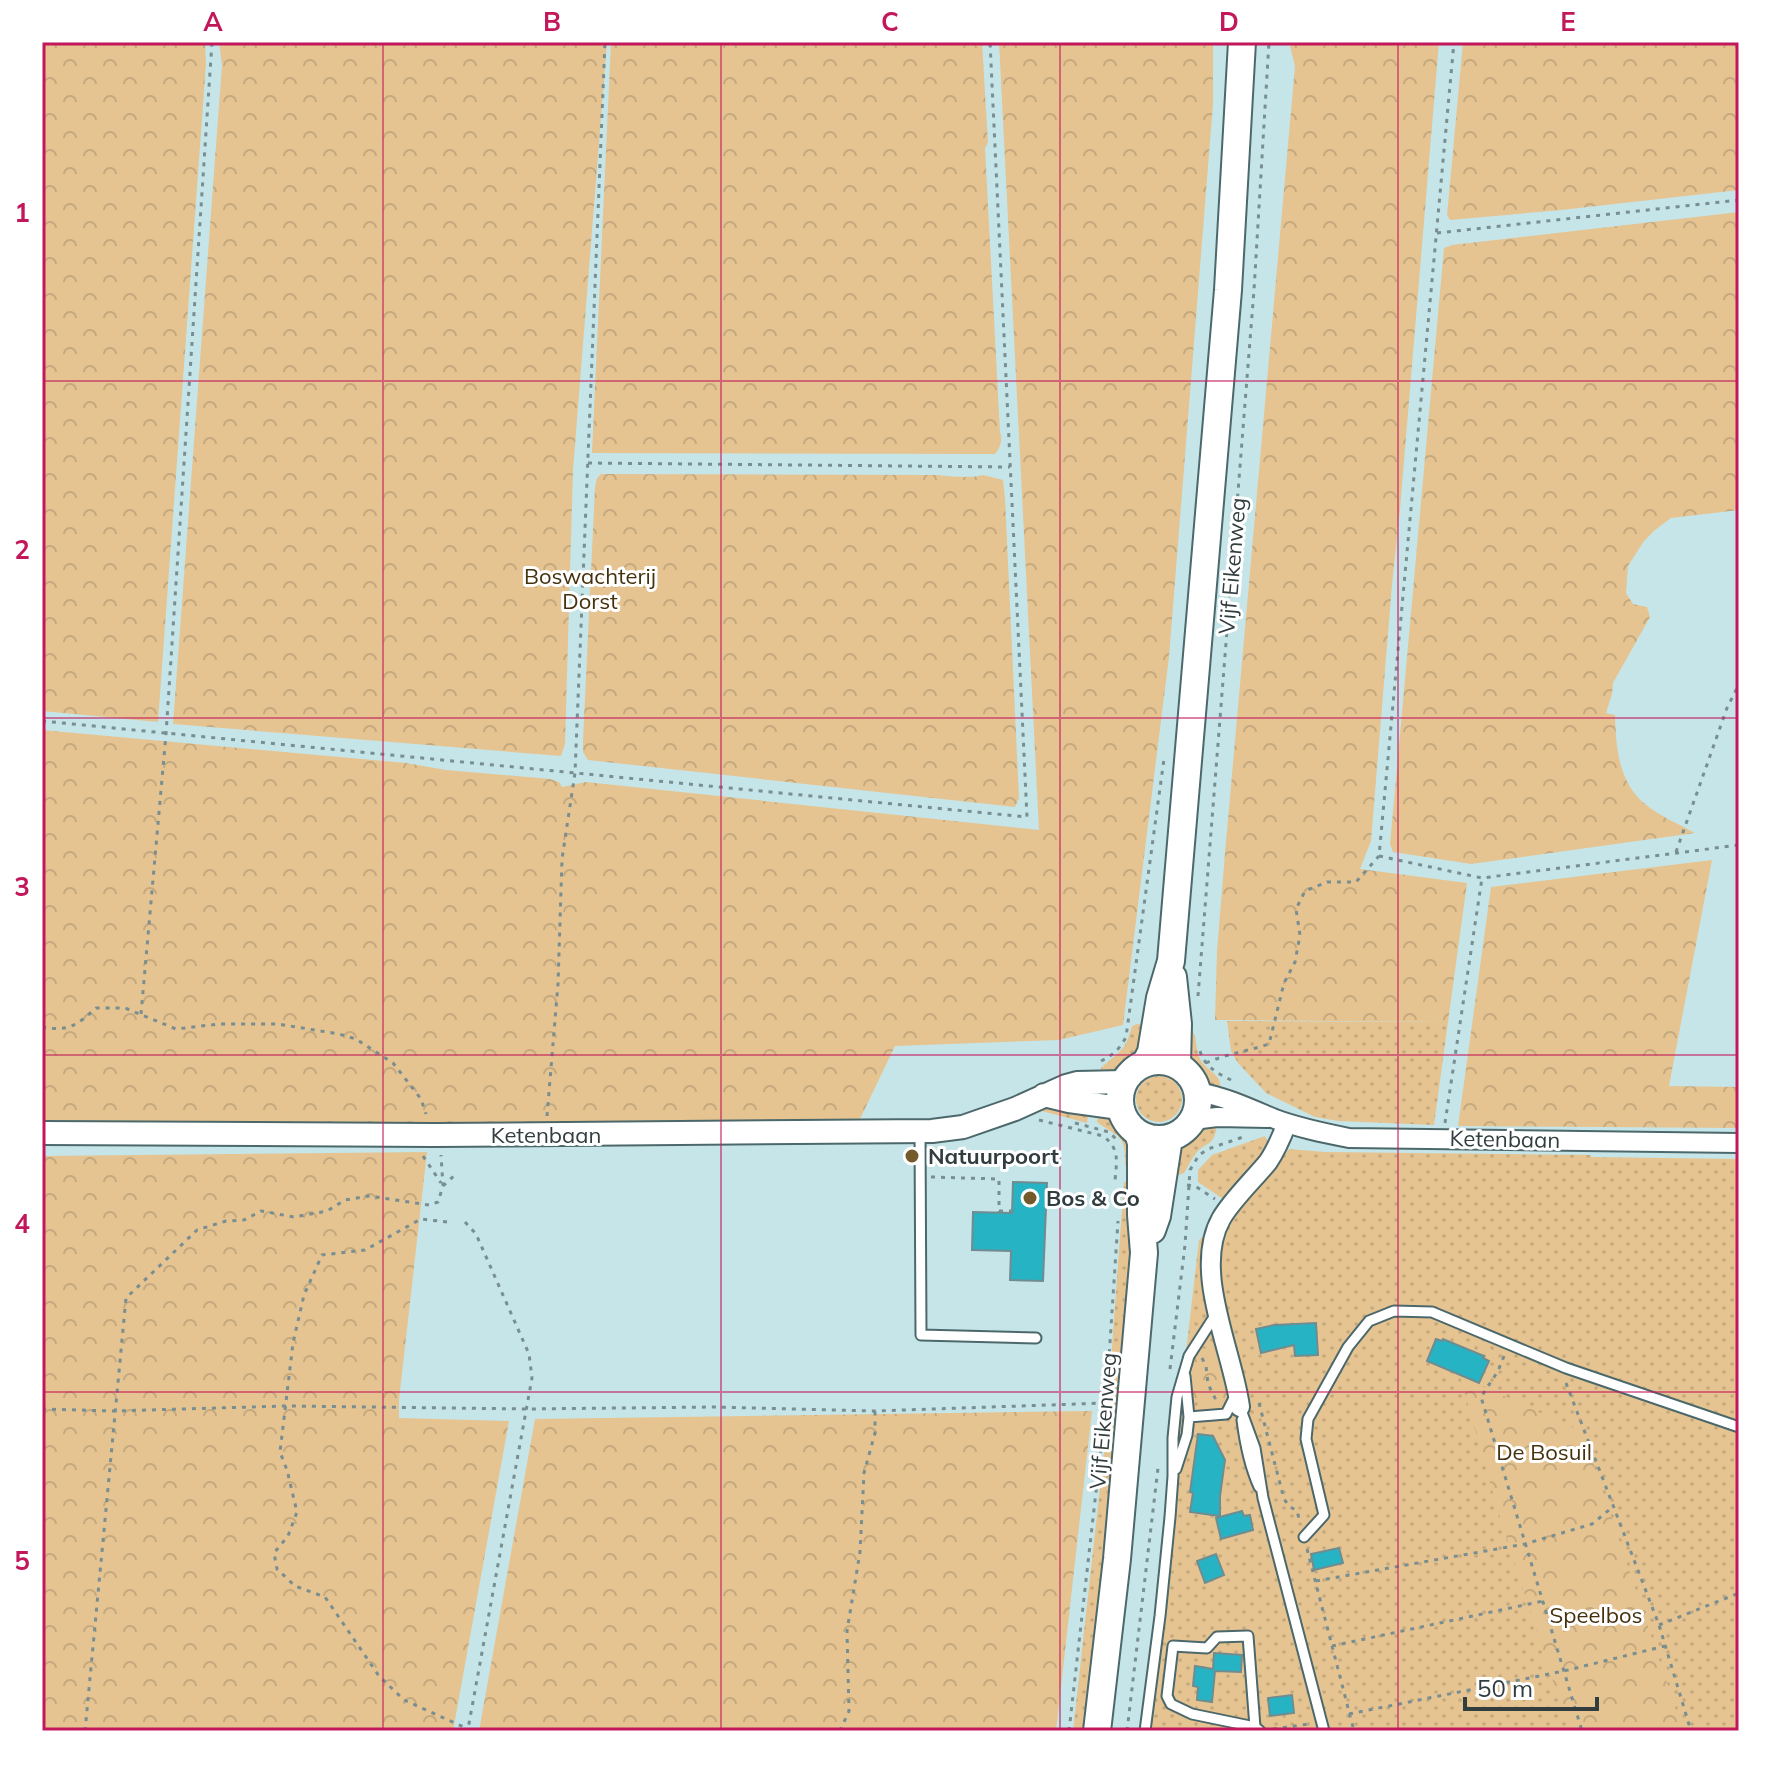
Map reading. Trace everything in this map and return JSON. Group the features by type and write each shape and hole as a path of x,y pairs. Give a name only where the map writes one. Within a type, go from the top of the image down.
{"main road":[{"name":"Vijf Eikenweg","path":"1177,1065 1178,1024 1171,961 1227,306 1242,42"},
{"name":"Vijf Eikenweg","path":"1146,1062 1151,1052 1160,998 1171,961"},
{"path":"1162,1060 1177,1065 1191,1076 1198,1092 1199,1102 1193,1120 1183,1131 1169,1138 1148,1137 1126,1143 1119,1099 1124,1082 1133,1070 1146,1062 1162,1060"},
{"name":"Vijf Eikenweg","path":"1144,1253 1157,1216 1169,1138"},
{"name":"Vijf Eikenweg","path":"1097,1731 1117,1559 1144,1253 1141,1143 1126,1143"}],"street":[{"name":"Ketenbaan","path":"42,1133 546,1135 920,1131 963,1127 1077,1083 1124,1082"},
{"name":"Ketenbaan","path":"1198,1092 1224,1097 1281,1121 1349,1138 1739,1143"},
{"path":"1044,1095 1120,1108"},
{"name":"Ketenbaan","path":"1193,1120 1217,1117 1281,1121"},
{"path":"1235,1403 1211,1270 1213,1240 1221,1219 1270,1159 1281,1121"}],"lane":[{"path":"920,1131 921,1335 1036,1338"},
{"path":"1304,1537 1324,1515 1306,1439 1308,1419 1348,1347 1369,1321 1394,1311 1432,1312 1558,1365 1739,1427"},
{"path":"1145,1731 1160,1616 1177,1397 1189,1356 1217,1313"},
{"path":"1173,1476 1189,1417 1184,1372"},
{"path":"1189,1417 1235,1403 1323,1726"},
{"path":"1248,1636 1259,1730 1192,1714 1171,1704 1167,1696 1173,1646 1207,1648 1217,1637 1248,1636"}],"path":[{"path":"141,1014 166,734 212,42"},
{"path":"546,1135 558,984 562,859 575,773 605,42"},
{"path":"42,721 1027,817 990,42"},
{"name":"Vijf Eikenweg","path":"1197,1008 1254,290 1269,42"},
{"path":"1206,1063 1223,1055 1246,1052 1269,1044 1284,983 1295,962 1300,935 1296,909 1305,891 1327,882 1356,882 1379,856 1454,42"},
{"path":"1437,233 1739,200"},
{"path":"588,463 1010,467"},
{"path":"1676,852 1727,708 1739,684"},
{"path":"1097,1063 1115,1053 1126,1037 1166,749"},
{"path":"1379,856 1482,878 1739,845"},
{"path":"1442,1139 1482,878"},
{"path":"42,1027 60,1031 78,1024 96,1008 125,1008 176,1029 219,1024 278,1024 356,1039 393,1063 421,1099 441,1154 443,1186 438,1202 429,1205 369,1196 345,1200 327,1211 294,1217 261,1211 244,1220 226,1221 197,1230 126,1298 85,1731"},
{"path":"1199,1048 1206,1063 1226,1077"},
{"path":"1038,1120 1103,1136 1114,1146 1116,1153 1115,1182"},
{"path":"1092,1128 1109,1132 1126,1143 1121,1180"},
{"path":"411,1135 443,1186"},
{"path":"1189,1180 1199,1155 1218,1145"},
{"path":"443,1186 456,1174"},
{"path":"920,1177 999,1179 999,1211 1011,1211"},
{"name":"Vijf Eikenweg","path":"1069,1731 1106,1403 1119,1211"},
{"path":"447,1222 421,1219 365,1250 322,1255 304,1295 293,1343 280,1452 297,1512 288,1536 274,1553 277,1569 295,1586 325,1597 379,1676 404,1700 468,1730 532,1378 529,1354 476,1234 465,1222"},
{"path":"1509,1344 1498,1371 1481,1397 1582,1731"},
{"path":"1193,1350 1205,1360 1208,1384 1217,1403 1235,1403"},
{"path":"1558,1365 1659,1625 1691,1731"},
{"path":"42,1409 715,1407 875,1411 1106,1403"},
{"path":"840,1731 849,1711 847,1631 860,1552 864,1473 875,1433 875,1411"},
{"path":"1316,1581 1525,1544 1592,1524 1614,1506"},
{"path":"1304,1537 1354,1731"},
{"path":"1659,1625 1739,1593"},
{"path":"1332,1646 1543,1601"},
{"path":"1349,1714 1564,1671 1665,1646"},
{"path":"1259,1730 1323,1726"}],"green space":[{"path":"42,42 205,42 206,64 158,722 42,711"},
{"path":"219,42 607,42 573,470 565,744 561,756 173,724 222,65"},
{"path":"611,42 982,42 1001,438 995,454 592,453"},
{"path":"999,42 1213,42 1213,104 1169,657 1123,1025 1059,1040 895,1046 859,1121 42,1122 42,730 406,763 446,770 550,779 559,782 562,787 586,782 1039,830"},
{"path":"1289,42 1439,42 1371,841 1360,869 1467,883 1448,1022 1215,1020 1225,853 1295,66"},
{"path":"1463,42 1739,42 1739,190 1450,220 1447,215"},
{"path":"1739,212 1739,510 1671,518 1644,541 1628,566 1626,593 1633,604 1647,607 1650,617 1613,683 1606,713 1615,715 1620,763 1636,795 1656,812 1695,833 1471,864 1393,852 1390,844 1444,248"},
{"path":"601,474 983,475 1003,480 1019,798 1015,807 588,760 583,752 583,740 595,487"},
{"path":"1712,860 1669,1086 1739,1087 1739,1128 1458,1126 1491,887"},
{"path":"1227,1021 1448,1022 1434,1125 1338,1121 1315,1117 1266,1093 1231,1051"},
{"path":"1150,1025 1142,1051 1117,1069 1101,1075 1101,1068 1121,1051 1132,1026"},
{"path":"1186,1028 1191,1028 1200,1059 1219,1080 1220,1090 1203,1078 1194,1064"},
{"path":"1159,1076 1175,1083 1182,1099 1175,1115 1159,1122 1143,1115 1136,1099 1143,1083"},
{"path":"1061,1106 1089,1109 1087,1123 1038,1110"},
{"path":"1099,1110 1126,1132 1131,1148 1131,1169 1125,1165 1122,1142 1097,1122"},
{"path":"1217,1125 1214,1138 1198,1151 1184,1173 1169,1173 1178,1147 1199,1130"},
{"path":"1265,1136 1268,1143 1265,1152 1226,1201 1198,1182 1198,1170 1212,1155"},
{"path":"1289,1149 1739,1159 1739,1731 1142,1731 1199,1240 1270,1174"},
{"path":"427,1152 399,1418 509,1421 453,1731 42,1731 42,1156"},
{"path":"1124,1182 1135,1183 1136,1213 1088,1731 1073,1731 1105,1443"},
{"path":"1209,1348 1219,1354 1229,1391 1223,1403 1209,1407 1196,1400 1191,1389 1193,1350"},
{"path":"1460,1376 1583,1432 1683,1731 1569,1731 1499,1514"},
{"path":"1092,1411 1056,1731 479,1731 535,1419"}],"building":[{"path":"1013,1182 1047,1183 1043,1281 1010,1280 1011,1251 972,1250 973,1212 1012,1213"},
{"path":"1316,1323 1318,1355 1295,1356 1294,1345 1261,1353 1256,1329"},
{"path":"1436,1339 1484,1356 1489,1361 1479,1383 1427,1361"},
{"path":"1198,1434 1213,1436 1225,1460 1220,1516 1190,1512"},
{"path":"1242,1511 1244,1516 1250,1515 1253,1530 1221,1539 1216,1518"},
{"path":"1339,1548 1343,1563 1314,1570 1311,1554"},
{"path":"1216,1554 1224,1575 1205,1583 1197,1561"},
{"path":"1214,1653 1242,1655 1241,1672 1215,1671 1212,1702 1197,1700 1198,1687 1193,1686 1195,1666 1213,1669"},
{"path":"1292,1695 1294,1713 1270,1716 1268,1698"}],"place":[{"name":"Natuurpoort","path":"912,1156"},
{"name":"Bos & Co","path":"1030,1198"}],"park label":[{"name":"Boswachterij Dorst","path":"590,588"},
{"name":"De Bosuil","path":"1544,1452"},
{"name":"Speelbos","path":"1596,1615"}]}
